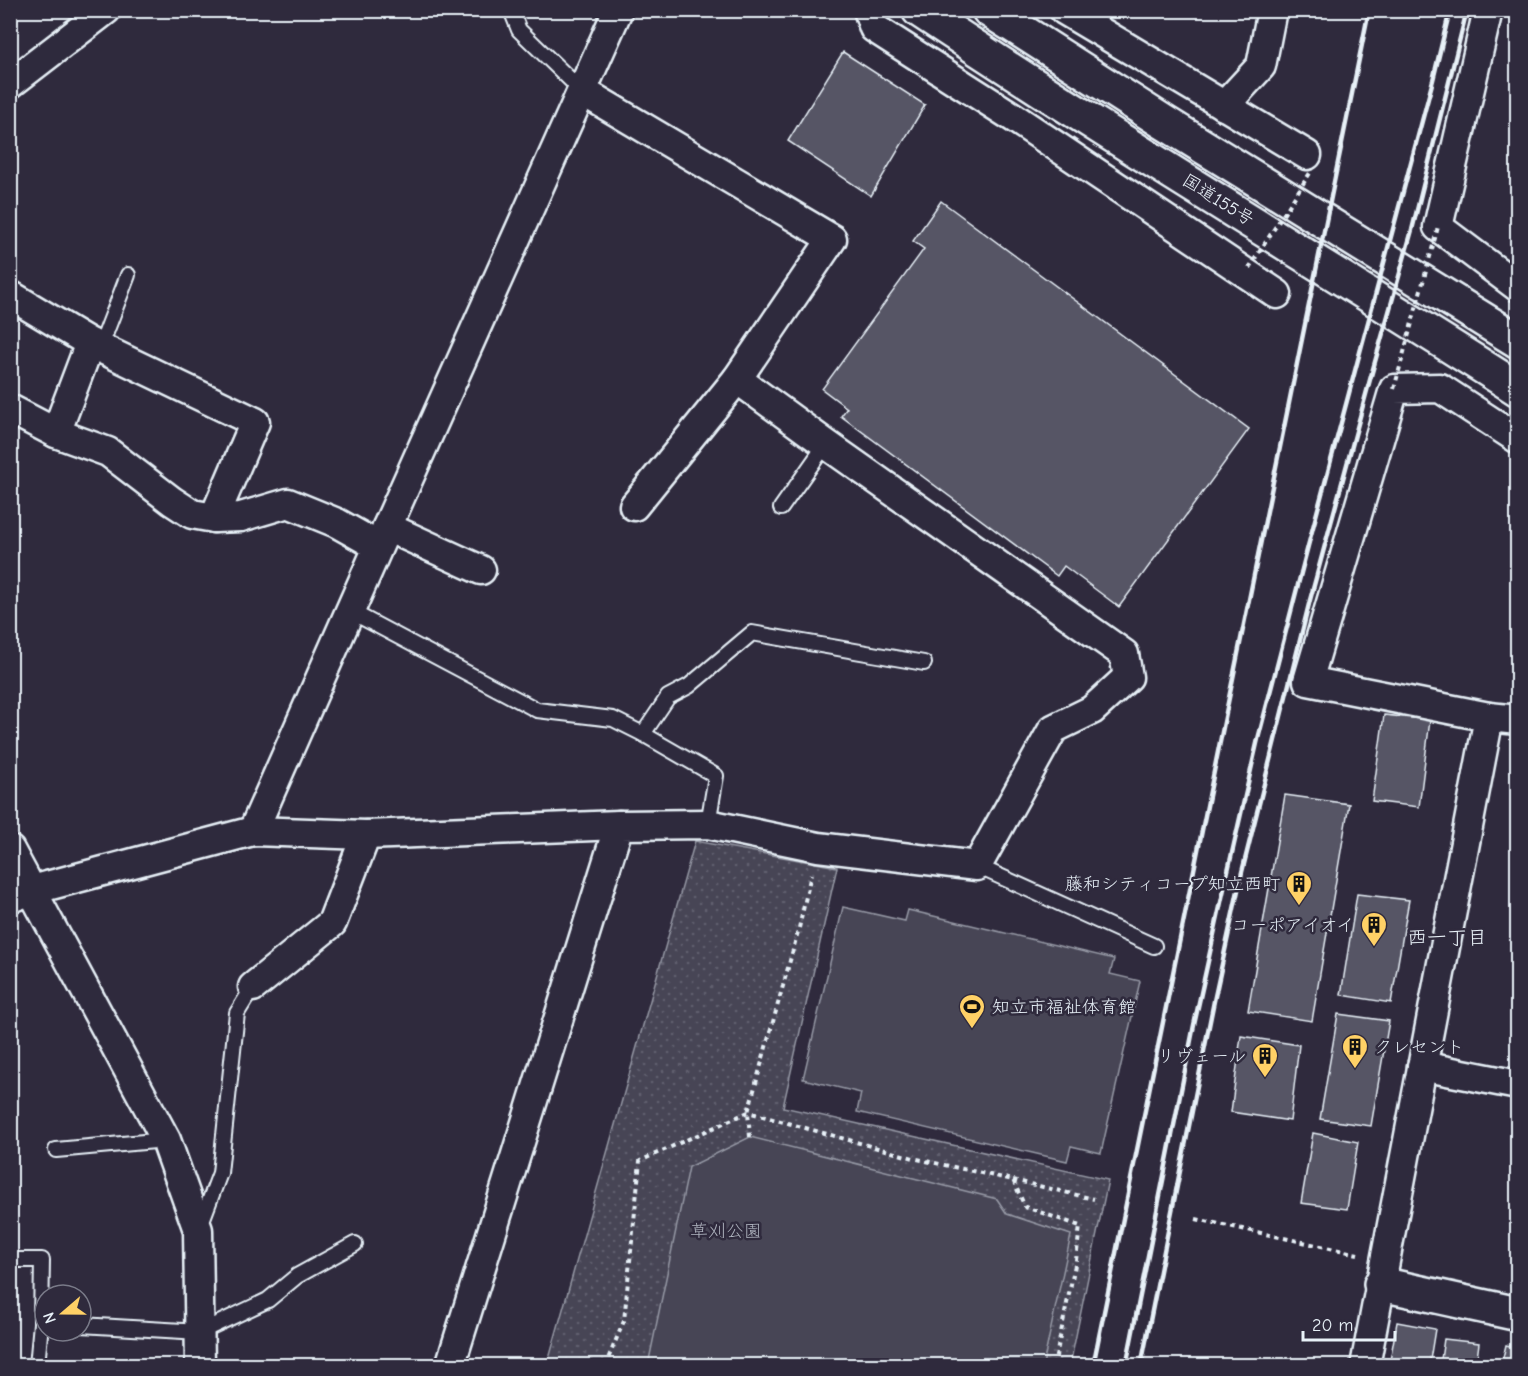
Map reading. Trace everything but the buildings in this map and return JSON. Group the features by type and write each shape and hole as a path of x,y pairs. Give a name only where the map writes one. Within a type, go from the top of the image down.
{"main road":[{"name":"国道155号","path":"919,10 1014,74 1518,389"},
{"path":"989,10 1162,121 1518,340"},
{"path":"1383,1272 1518,1314"}],"street":[{"path":"10,84 106,10"},
{"path":"253,831 618,10"},
{"path":"868,10 874,28 1013,117 1277,294"},
{"path":"1064,10 1224,106 1308,164"},
{"path":"1224,106 1261,66 1272,10"},
{"path":"1488,10 1438,227 1518,286"},
{"path":"582,91 832,239 737,379 634,506"},
{"path":"10,295 95,346 255,422 214,518"},
{"path":"56,433 95,346"},
{"path":"21,894 253,831 366,835 619,825 708,824 818,847 977,866 1053,729 1092,710 1128,677 1124,654 737,379"},
{"path":"1518,439 1440,388 1395,389 1308,681 1489,717 1518,720"},
{"path":"10,409 56,433 108,452 192,514 214,518 241,517 288,503 337,523 481,570"},
{"path":"1365,1365 1489,717"},
{"path":"450,1365 619,825"},
{"path":"253,987 332,923 366,835"},
{"path":"10,850 21,894 166,1140 198,1230 201,1365"},
{"path":"1422,1066 1518,1085"}],"lane":[{"path":"511,10 519,30 582,91"},
{"path":"95,346 128,275"},
{"path":"781,508 826,444"},
{"path":"350,611 537,710 613,719 716,776 708,824"},
{"path":"643,734 668,697 689,686 752,633 924,663"},
{"path":"977,866 1154,946"},
{"path":"198,1230 220,1173 237,1013 253,987"},
{"path":"56,1150 166,1140"},
{"path":"93,1326 200,1332 268,1300 297,1276 355,1244"},
{"path":"10,1260 42,1260 42,1283"},
{"path":"37,1365 40,1343"}],"path":[{"path":"1249,268 1308,164"},
{"path":"1395,389 1438,227"},
{"path":"750,1137 748,1112 799,928 818,847"},
{"path":"605,1365 624,1321 640,1161 748,1112 917,1158 1094,1198"},
{"path":"1013,1180 1025,1207 1080,1226 1076,1260 1054,1365"},
{"path":"1196,1219 1383,1272"}],"green space":[{"name":"草刈公園","path":"695,841 837,867 783,1107 1108,1180 1070,1365 547,1366"},
{"name":"知立市福祉体育館","path":"843,907 905,921 908,910 1114,959 1110,974 1140,981 1101,1153 1071,1146 1067,1161 857,1112 861,1093 803,1079"},
{"path":"750,1137 997,1199 1007,1214 1071,1235 1043,1365 648,1365 689,1167"}],"railway":[{"path":"1093,1366 1369,10"},
{"path":"1126,1366 1194,1025 1258,739 1450,10"},
{"path":"1141,1366 1242,872 1310,600 1412,230 1467,10"}],"place":[{"name":"藤和シティコープ知立西町","path":"1299,907"},
{"name":"コーポアイオイ","path":"1374,948"},
{"name":"知立市福祉体育館","path":"972,1030"},
{"name":"クレセント","path":"1355,1070"},
{"name":"リヴェール","path":"1265,1079"}],"district":[{"name":"西一丁目","path":"1447,937"}]}
